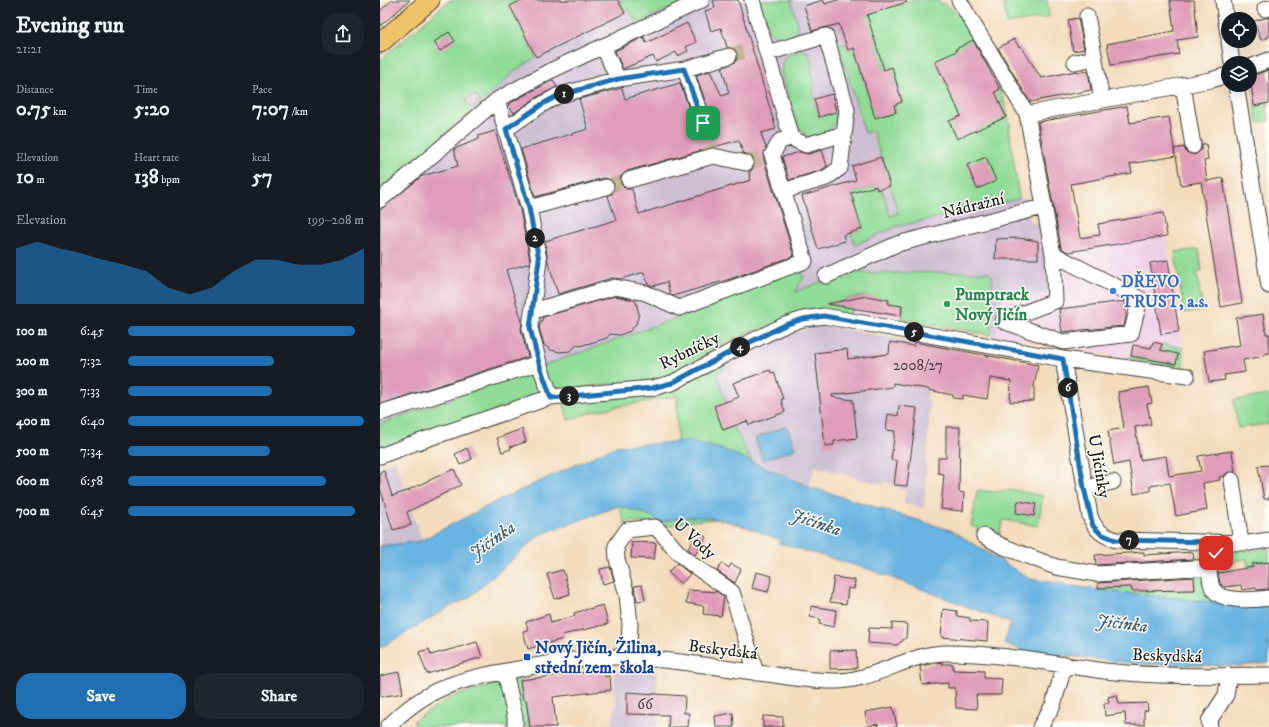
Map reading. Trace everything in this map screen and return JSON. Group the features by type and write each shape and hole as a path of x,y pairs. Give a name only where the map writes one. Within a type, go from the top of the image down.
{"main road":[{"path":"380,43 430,0"}],"street":[{"path":"380,200 497,100 548,72 702,0"},
{"path":"752,0 761,49 791,138"},
{"path":"959,0 1027,114 1052,254 1056,301 1003,321 1063,342 1131,334 1140,299 1052,254"},
{"path":"1223,0 1225,12"},
{"path":"1087,16 1102,100"},
{"path":"761,49 826,36 847,110 840,168 826,178 783,191"},
{"path":"603,46 618,79"},
{"path":"506,129 557,96 618,79 684,69 729,56"},
{"path":"1075,62 1094,58"},
{"path":"1257,64 1269,60"},
{"path":"684,69 703,123"},
{"path":"1027,114 1183,86 1221,76"},
{"path":"1183,86 1192,146"},
{"path":"1237,92 1268,280"},
{"path":"497,100 529,208 539,260 530,328 539,363 551,398"},
{"path":"533,311 615,287 646,293 679,308 805,261 783,191 770,156 780,141 791,138 806,145 844,134"},
{"path":"629,180 712,152 746,163"},
{"path":"529,208 606,186"},
{"name":"Nádražní","path":"826,276 897,244 1006,209 1043,206"},
{"name":"Rybníčky","path":"380,456 551,398 652,388 672,383 785,325 803,319 824,316 1063,359"},
{"path":"1063,359 1187,376"},
{"name":"U Jičínky","path":"1063,359 1084,488 1093,526 1101,534 1116,540 1241,543 1269,540"},
{"path":"380,413 539,363"},
{"path":"1232,480 1241,543"},
{"path":"1084,488 1113,482"},
{"name":"U Vody","path":"628,657 630,625 627,595 617,558 616,546 627,530 655,527 661,532 669,544 696,568 732,592 756,673"},
{"path":"984,536 1002,546 1056,566 1097,574 1210,567"},
{"path":"1216,542 1216,558 1209,570 1213,589 1219,595 1251,601 1269,598"},
{"name":"Beskydská","path":"386,724 412,704 438,689 458,681 505,671 594,658 628,657 819,681 857,679 921,656 946,653 983,655 1142,674 1228,676 1269,675"},
{"path":"1040,727 1053,705 1065,664"},
{"path":"505,671 515,717 514,727"},
{"path":"1210,727 1209,721 1226,695 1228,676"}],"shaded area":[{"path":"450,0 897,0 898,5 909,0 937,0 959,14 1000,89 1004,106 1011,124 1010,135 1019,199 1028,197 1024,211 1033,223 1040,224 1051,292 1002,297 996,336 900,318 903,300 889,292 830,301 810,313 749,332 729,341 604,373 380,451 380,60"},
{"name":"DŘEVO TRUST, a.s.","path":"1163,213 1184,351 1179,368 1063,346 996,336 1002,297 1057,242 1097,235 1096,224"},
{"path":"867,293 903,300 900,318 895,317 894,322 850,315 830,301"},
{"path":"823,325 914,342 907,385 921,387 928,344 940,347 937,367 930,380 927,400 930,403 924,508 904,504 906,491 884,481 883,485 815,466 809,487 752,462 733,426 716,373 735,353 786,332 804,331 810,327"},
{"path":"395,461 422,540 380,546 380,467"},
{"path":"613,669 657,672 657,727 611,727 616,703"}],"green space":[{"path":"450,0 522,0 511,6 536,57 515,71 479,104 479,99 476,95 469,96 466,100 467,105 473,108 477,106 380,190 380,60"},
{"path":"618,0 690,0 638,22 635,20 629,9 625,13"},
{"path":"760,0 794,0 791,1 797,23 796,32 791,39 787,40 777,37 769,30"},
{"path":"909,0 937,0 959,14 973,40 956,50 983,98 1000,89 1009,123 1019,199 895,227 855,245 851,233 862,229 851,194 876,186 877,190 882,189 890,216 898,213 873,131 865,133 839,46 846,43 848,50 854,48 875,117 896,112 894,105 902,102 892,67 884,70 871,28 843,36 840,24"},
{"path":"1003,0 1047,0 1049,17 1007,24"},
{"path":"800,50 807,51 811,59 814,99 819,117 836,112 834,123 831,128 823,134 813,137 807,137 797,123 781,72 785,56"},
{"path":"1269,103 1267,106 1269,121 1258,123 1254,106"},
{"path":"1199,249 1202,271 1197,273 1203,310 1184,313 1175,252"},
{"path":"802,268 803,279 795,292 828,279 857,273 988,272 992,275 991,335 903,319 903,304 902,306 888,304 889,300 866,296 845,299 843,306 852,308 850,315 810,313 749,332 729,341 662,379 549,391 380,451 380,424 674,319 741,290"},
{"path":"1162,344 1183,348 1183,369 1127,359 1131,356 1176,364 1178,354 1160,350"},
{"path":"735,353 717,374 733,426 752,462 706,445 677,442 677,396 595,411 568,420 564,404 652,393"},
{"path":"1269,395 1269,424 1238,428 1234,400"},
{"path":"1013,490 1043,496 1038,526 1003,520 999,536 971,526 977,491 992,492"},
{"path":"619,506 650,515 660,522 698,516 719,519 691,521 663,527 631,521 625,524"},
{"path":"1269,549 1269,562 1252,564 1254,573 1248,568 1247,559 1224,563 1221,561 1220,553"},
{"path":"1207,571 1211,590 1269,601 1269,608 1098,590 1098,588 1131,587 1132,591 1194,590 1194,574"},
{"path":"520,678 523,700 526,700 529,727 414,727 414,720 454,696"}],"water":[{"path":"787,426 795,449 763,460 755,438"},
{"name":"Jičínka","path":"689,441 724,450 810,487 953,531 1030,579 1098,590 1269,608 1269,663 1240,666 1142,664 1023,651 1004,643 1011,623 871,570 779,543 780,540 731,522 695,517 660,522 649,515 619,506 541,534 470,597 451,606 380,648 380,546 420,541 493,503 616,446"}],"building":[{"path":"392,0 410,0 380,26 380,11"},
{"path":"522,0 618,0 625,13 536,57 510,6"},
{"path":"713,0 738,0 776,129 761,133 766,148 763,157 794,256 730,279 673,296 670,294 667,282 653,286 648,284 644,272 621,279 612,278 558,294 548,262 545,241 616,220 608,196 613,193 615,185 612,180 604,178 535,197 521,149 588,129 579,99 622,88 625,99 680,83 695,126 702,132 709,129 712,120 696,75 710,71 722,96 729,93 722,68 735,62 738,58 735,50 727,47 721,28 711,31 705,11 715,8","holes":["739,140 743,153 752,156 755,161 753,169 749,172 751,180 639,214 632,189 626,189 620,183 620,177 627,171"]},
{"path":"823,0 825,4 837,0 906,0 907,2 867,15 884,70 892,67 902,102 894,105 896,112 875,118 854,48 848,50 839,24 812,31 804,6"},
{"path":"1170,0 1194,0 1198,37 1177,40 1179,54 1111,65 1107,44 1174,31"},
{"path":"1269,17 1269,37 1261,40 1257,29 1257,20"},
{"path":"1078,18 1084,49 1073,51 1068,20"},
{"path":"687,23 696,42 686,47 688,51 678,56 676,52 656,62 653,56 623,69 615,51 644,37 646,43"},
{"path":"449,32 455,41 440,51 434,42"},
{"path":"1014,39 1019,47 1021,46 1041,78 1076,71 1088,71 1091,90 1030,102 998,48"},
{"path":"973,40 1000,89 995,92 1006,117 957,139 949,121 961,116 935,61 957,51 956,49"},
{"path":"1269,70 1269,103 1254,106 1252,92 1257,92 1257,74"},
{"path":"553,80 557,87 537,97 514,113 508,104"},
{"path":"832,94 836,112 819,117 814,99"},
{"path":"1127,106 1130,123 1169,117 1174,149 1184,147 1186,152 1195,155 1201,150 1202,144 1206,144 1208,160 1204,161 1207,181 1223,178 1242,303 1221,307 1201,182 1181,185 1176,156 1130,164 1132,173 1071,184 1080,238 1100,235 1098,224 1163,213 1167,236 1068,252 1061,248 1038,122"},
{"path":"495,131 520,210 530,260 530,263 506,270 522,321 521,330 528,357 380,404 380,210 422,176 458,166 454,149 479,139 478,136"},
{"path":"822,150 827,166 822,170 789,180 782,157 800,152 808,154"},
{"path":"881,157 890,186 877,190 876,186 851,193 862,229 843,235 845,241 818,249 802,196 856,180 852,166"},
{"path":"986,157 996,181 977,189 967,165"},
{"path":"1019,238 1038,241 1038,259 995,259 996,239"},
{"path":"1168,260 1179,332 1161,334 1150,263"},
{"path":"615,296 634,300 636,302 639,314 636,324 630,331 620,335 610,334 607,338 580,346 577,345 570,351 560,352 551,350 544,345 539,327 543,317"},
{"path":"866,296 889,300 888,304 902,306 901,316 827,304"},
{"path":"1125,301 1126,316 1124,326 1062,332 1059,309"},
{"path":"1263,314 1266,334 1269,334 1269,353 1264,354 1264,356 1243,360 1245,372 1224,375 1225,380 1209,382 1204,351 1240,345 1236,318"},
{"path":"890,342 914,346 914,342 1038,365 1034,386 1034,401 1010,402 1011,381 990,378 987,399 963,395 963,399 953,398 953,395 893,383 893,387 832,395 832,397 853,400 857,438 834,441 834,445 825,446 815,353 847,349 848,359 889,354"},
{"path":"1153,342 1162,344 1160,350 1178,354 1176,364 1131,356 1133,345 1151,348"},
{"path":"770,370 771,373 774,372 783,399 781,400 785,412 749,425 747,421 723,430 714,406 739,397 733,383"},
{"path":"1149,387 1152,403 1147,404 1151,424 1135,427 1140,460 1166,456 1169,476 1201,471 1198,456 1232,451 1235,472 1227,473 1224,476 1219,477 1220,480 1203,483 1207,510 1176,516 1170,483 1150,486 1150,491 1134,494 1129,462 1114,465 1108,431 1124,428 1118,392"},
{"path":"899,406 917,408 907,486 894,485 897,461 891,460 895,431 886,430 888,414 898,416"},
{"path":"946,427 960,427 959,492 964,493 963,511 941,509 944,474 938,473 938,458 946,458"},
{"path":"522,429 526,442 510,447 511,449 502,452 497,438"},
{"path":"467,448 472,459 460,465 455,454"},
{"path":"1269,465 1269,499 1264,499 1258,466"},
{"path":"454,469 461,485 407,512 411,525 393,530 380,488 380,472 384,471 392,496 410,490"},
{"path":"1018,501 1036,504 1034,516 1016,513"},
{"path":"698,532 706,537 695,555 688,549"},
{"path":"632,542 656,543 654,559 631,558"},
{"path":"1144,552 1144,555 1193,552 1194,559 1096,565 1095,555"},
{"path":"1269,562 1269,589 1257,590 1256,588 1242,590 1241,585 1225,587 1220,584 1218,573 1253,567 1252,564"},
{"path":"677,563 690,574 681,584 668,572"},
{"path":"722,563 729,568 731,564 741,569 735,583 717,571"},
{"path":"610,567 614,581 603,584 600,569"},
{"path":"563,570 570,594 555,599 547,574"},
{"path":"756,572 772,576 768,592 752,588"},
{"path":"834,577 855,580 854,589 848,588 846,604 830,602"},
{"path":"1194,577 1195,590 1132,591 1131,587 1098,588 1098,583"},
{"path":"642,585 645,600 637,601 634,586"},
{"path":"688,590 718,592 724,597 721,616 703,614 704,606 686,603"},
{"path":"603,605 608,624 562,635 563,639 528,649 523,631 528,630 526,622 549,614 551,623 575,616 574,613"},
{"path":"811,606 836,610 834,627 819,624 820,619 810,617"},
{"path":"943,609 957,611 957,616 970,618 970,621 988,622 987,641 941,637"},
{"path":"892,623 907,624 906,638 897,645 868,643 869,628 892,629"},
{"path":"477,642 482,657 427,674 419,652 429,649 431,655"},
{"path":"856,650 857,668 830,669 830,651"},
{"path":"942,662 942,664 953,664 953,670 984,671 984,678 1002,679 1001,695 976,695 977,709 956,708 955,688 948,688 948,683 922,685 920,666"},
{"path":"604,670 605,677 610,676 611,690 553,697 556,727 530,727 526,700 523,700 520,680"},
{"path":"399,672 403,693 380,697 380,676"},
{"path":"627,692 685,696 684,713 689,713 688,727 668,727 669,715 627,714"},
{"path":"1117,695 1119,704 1147,703 1148,710 1144,711 1144,725 1126,725 1125,713 1105,716 1104,703 1109,703 1108,697"},
{"path":"893,707 897,727 879,727 878,724 868,726 865,712"},
{"path":"733,713 734,727 716,727 715,716"},
{"path":"763,716 783,717 783,727 763,727"}],"tunnel":[{"path":"729,56 752,49"},
{"path":"703,123 711,148"},
{"path":"746,163 768,156"},
{"path":"606,187 629,180"}],"place":[{"name":"DŘEVO TRUST, a.s.","path":"1113,291"},
{"name":"Pumptrack Nový Jičín","path":"947,304"},
{"name":"Nový Jičín, Žilina, střední zem. škola","path":"527,657"}],"route":[{"path":"703,123 684,69 618,79 557,96 506,129 529,208 539,260 530,328 539,363 551,398 652,388 672,383 785,325 803,319 824,316 1063,359 1084,488 1093,526 1101,534 1116,540 1216,542 1216,553"}]}
